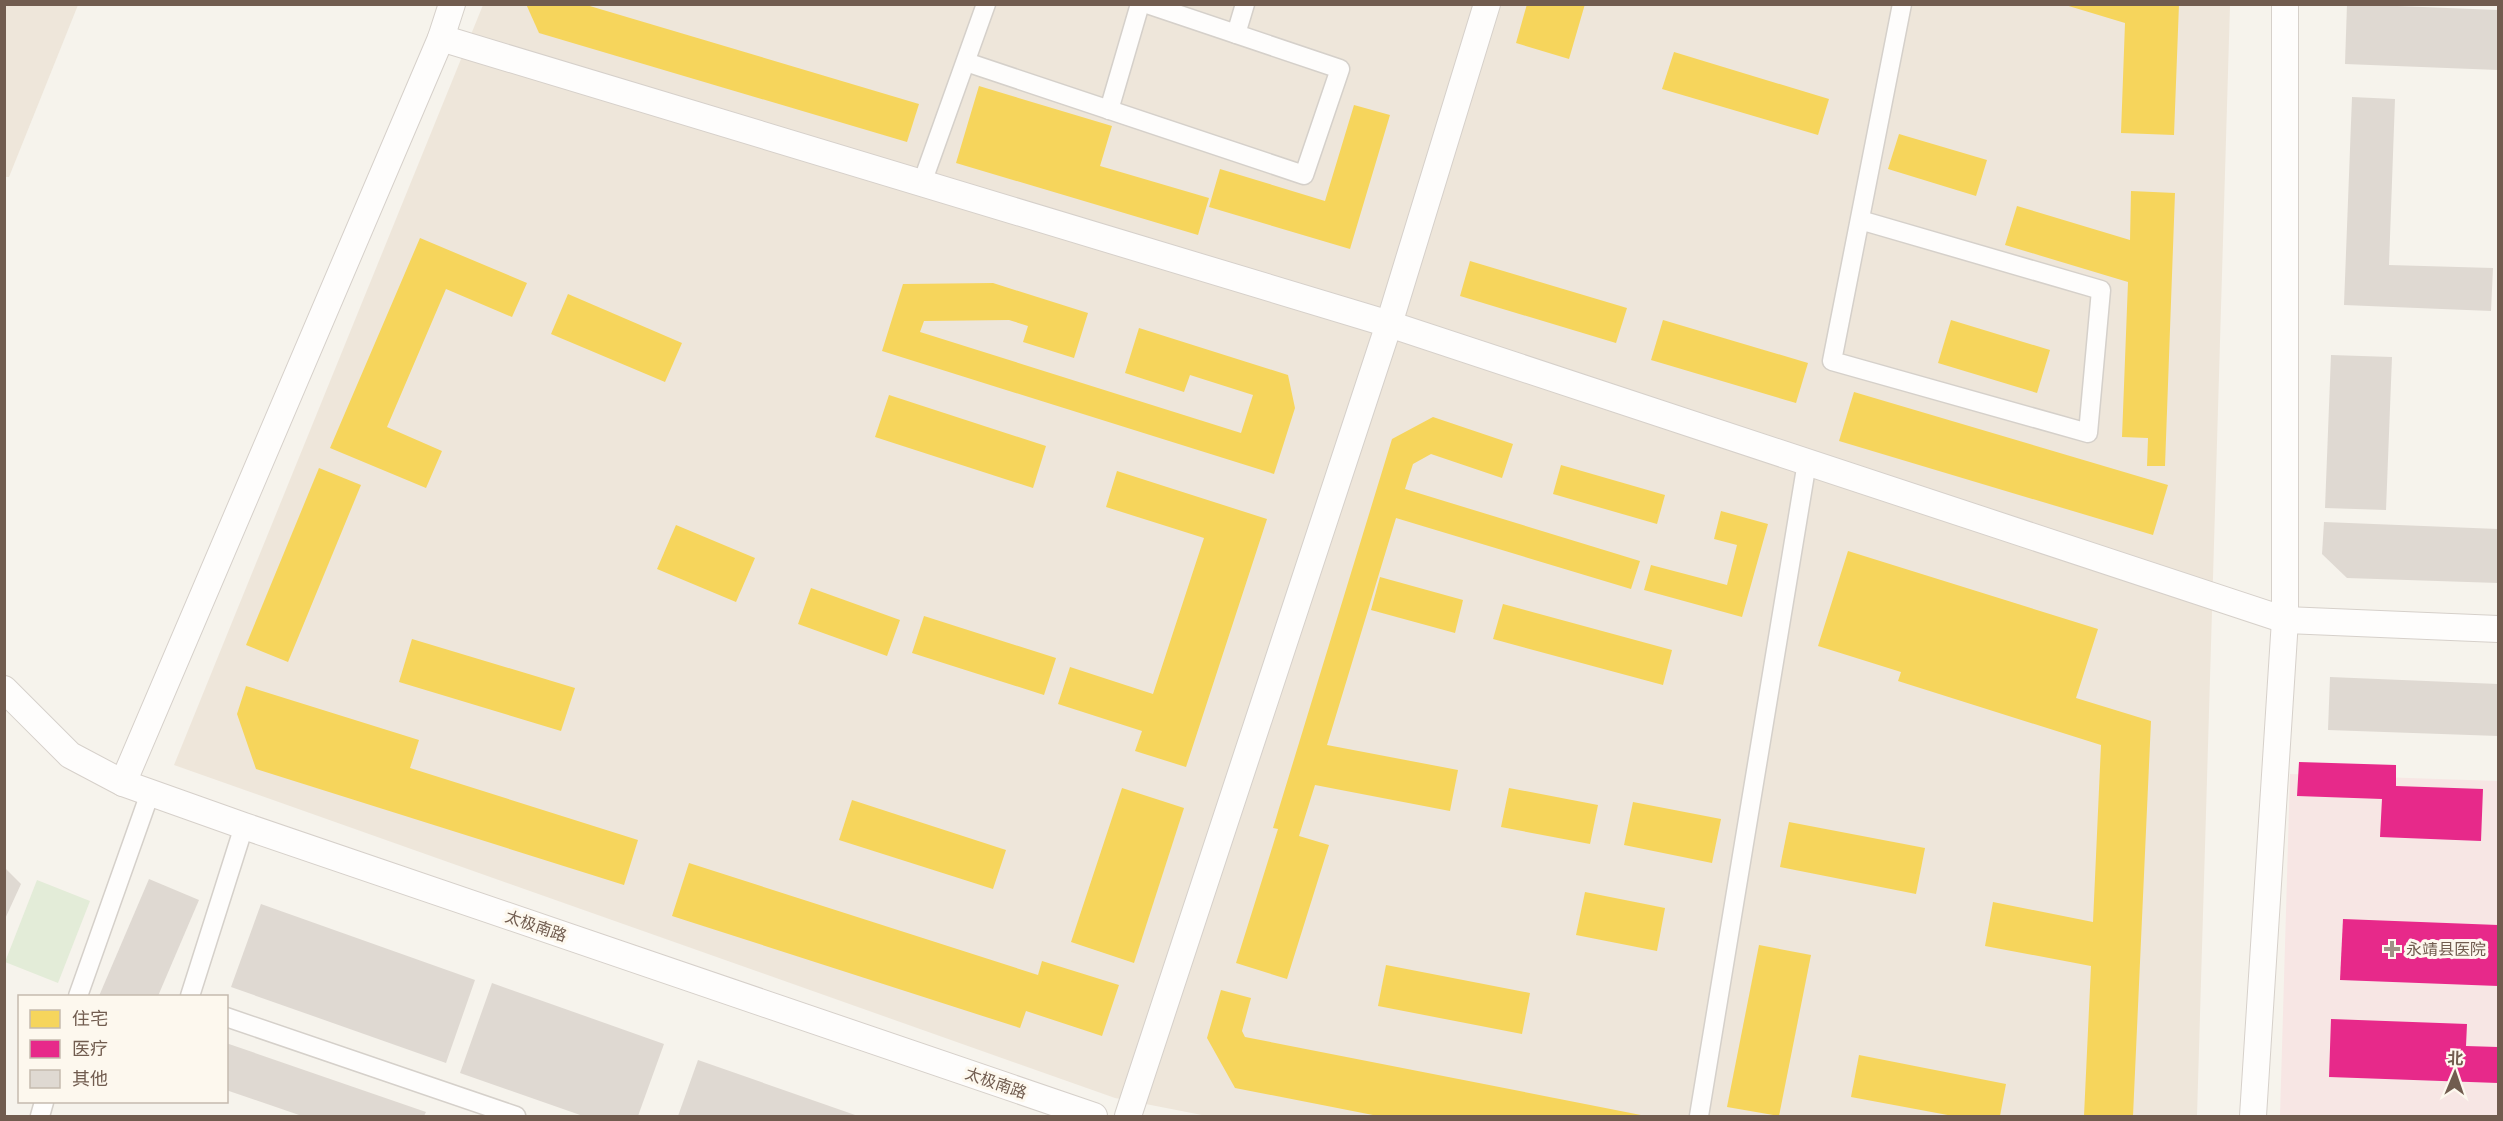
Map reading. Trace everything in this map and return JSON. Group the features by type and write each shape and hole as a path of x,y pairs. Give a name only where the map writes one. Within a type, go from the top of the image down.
{"street":[{"path":"123,783 441,38 452,4"},
{"path":"922,183 986,4"},
{"path":"1109,110 1140,4"},
{"path":"966,62 1304,175 1340,69 1147,4"},
{"path":"1236,34 1245,4"},
{"path":"1128,1116 1389,324 1487,4"},
{"path":"1860,220 2101,290 2088,433 1832,361 1902,4"},
{"path":"2253,1116 2285,620 2285,4"},
{"path":"441,38 1389,324 2285,620 2499,628"},
{"path":"1699,1116 1806,462"},
{"name":"太极南路","path":"4,689 70,754 123,783 1094,1116"},
{"path":"78,995 150,793"},
{"path":"190,995 244,826"},
{"path":"228,1018 516,1116"}],"shaded area":[{"path":"5,4 78,5 9,177 4,177"},
{"path":"483,5 2230,5 2197,1116 1207,1116 1115,1098 174,765"},
{"name":"永靖县医院","path":"2290,774 2498,781 2498,1116 2280,1116"}],"green space":[{"path":"37,880 90,901 58,983 5,962"}],"building: 住宅":[{"path":"526,4 583,4 919,104 907,142 539,33"},
{"path":"1527,4 1585,4 1569,59 1516,43"},
{"path":"2062,4 2179,4 2174,135 2121,133 2125,23"},
{"path":"1674,52 1829,99 1818,135 1662,89"},
{"path":"979,86 1112,126 1100,166 1209,198 1198,235 956,163"},
{"path":"1354,105 1390,115 1350,249 1209,207 1220,169 1325,201"},
{"path":"1899,134 1987,160 1976,196 1888,169"},
{"path":"2131,191 2175,193 2165,466 2147,466 2148,438 2122,437 2128,282 2005,245 2017,206 2130,240"},
{"path":"420,238 527,283 512,317 446,289 387,427 442,451 426,488 330,448"},
{"path":"1470,261 1627,308 1616,343 1460,296"},
{"path":"993,283 1088,313 1074,358 1023,342 1028,326 1009,320 924,321 920,332 1241,433 1253,395 1190,375 1184,392 1125,373 1139,328 1288,375 1295,408 1274,474 882,351 903,284"},
{"path":"568,294 682,343 665,382 551,334"},
{"path":"1663,320 1808,363 1796,403 1651,360"},
{"path":"1951,320 2050,350 2037,393 1938,363"},
{"path":"1854,392 2168,485 2153,535 1839,441"},
{"path":"889,395 1046,446 1033,488 875,437"},
{"path":"1433,417 1513,444 1502,478 1431,454 1413,464 1405,489 1640,561 1631,589 1396,518 1327,745 1458,770 1450,811 1315,785 1299,836 1329,845 1287,979 1236,963 1278,829 1273,828 1392,439"},
{"path":"1561,465 1665,495 1657,524 1553,494"},
{"path":"319,468 361,485 288,662 246,645"},
{"path":"1117,471 1267,519 1186,767 1135,751 1142,731 1058,704 1070,667 1153,694 1204,538 1106,507"},
{"path":"1721,511 1768,524 1742,617 1644,590 1651,565 1727,585 1737,545 1714,539"},
{"path":"676,525 755,558 736,602 657,569"},
{"path":"1848,551 2098,629 2076,698 2151,721 2133,1116 2084,1116 2091,966 1985,946 1993,902 2093,922 2101,745 1898,681 1901,672 1818,646"},
{"path":"1380,577 1463,600 1455,633 1371,610"},
{"path":"811,588 900,620 887,656 798,624"},
{"path":"1503,604 1672,650 1663,685 1493,639"},
{"path":"924,616 1056,658 1044,695 912,653"},
{"path":"412,639 575,688 561,731 399,682"},
{"path":"246,686 419,740 410,768 638,840 624,885 256,769 237,714"},
{"path":"1122,788 1184,808 1134,963 1071,942"},
{"path":"1509,788 1598,805 1590,844 1501,827"},
{"path":"852,800 1006,850 993,889 839,840"},
{"path":"1633,802 1721,819 1712,863 1624,845"},
{"path":"1789,822 1925,848 1916,894 1780,867"},
{"path":"689,863 1038,975 1042,961 1119,985 1102,1036 1026,1011 1020,1028 672,916"},
{"path":"1585,892 1665,908 1657,951 1576,935"},
{"path":"1759,945 1811,955 1779,1116 1727,1107"},
{"path":"1386,965 1530,993 1522,1034 1378,1006"},
{"path":"1221,990 1251,998 1242,1031 1245,1037 1646,1116 1378,1116 1235,1088 1207,1038"},
{"path":"1859,1055 2006,1084 2000,1116 1953,1116 1851,1097"}],"building: 医疗":[{"path":"2299,762 2396,765 2396,786 2483,789 2481,841 2380,837 2382,799 2297,796"},
{"path":"2343,919 2498,925 2498,986 2340,980"},
{"path":"2331,1019 2467,1024 2466,1046 2498,1047 2498,1083 2329,1077"}],"building: 其他":[{"path":"2347,4 2498,10 2498,70 2345,64"},
{"path":"2352,97 2395,99 2389,265 2493,268 2491,311 2344,305"},
{"path":"2331,355 2392,357 2386,510 2325,508"},
{"path":"2324,522 2498,529 2498,583 2347,578 2322,554"},
{"path":"2330,677 2498,684 2498,736 2328,730"},
{"path":"4,867 21,884 4,921"},
{"path":"149,879 199,900 158,995 99,995"},
{"path":"261,904 475,980 446,1063 231,987"},
{"path":"492,983 664,1044 638,1116 583,1116 460,1073"},
{"path":"228,1044 426,1112 424,1116 302,1116 228,1091"},
{"path":"698,1060 858,1116 678,1116"}],"place":[{"name":"永靖县医院","path":"2392,949"}]}
